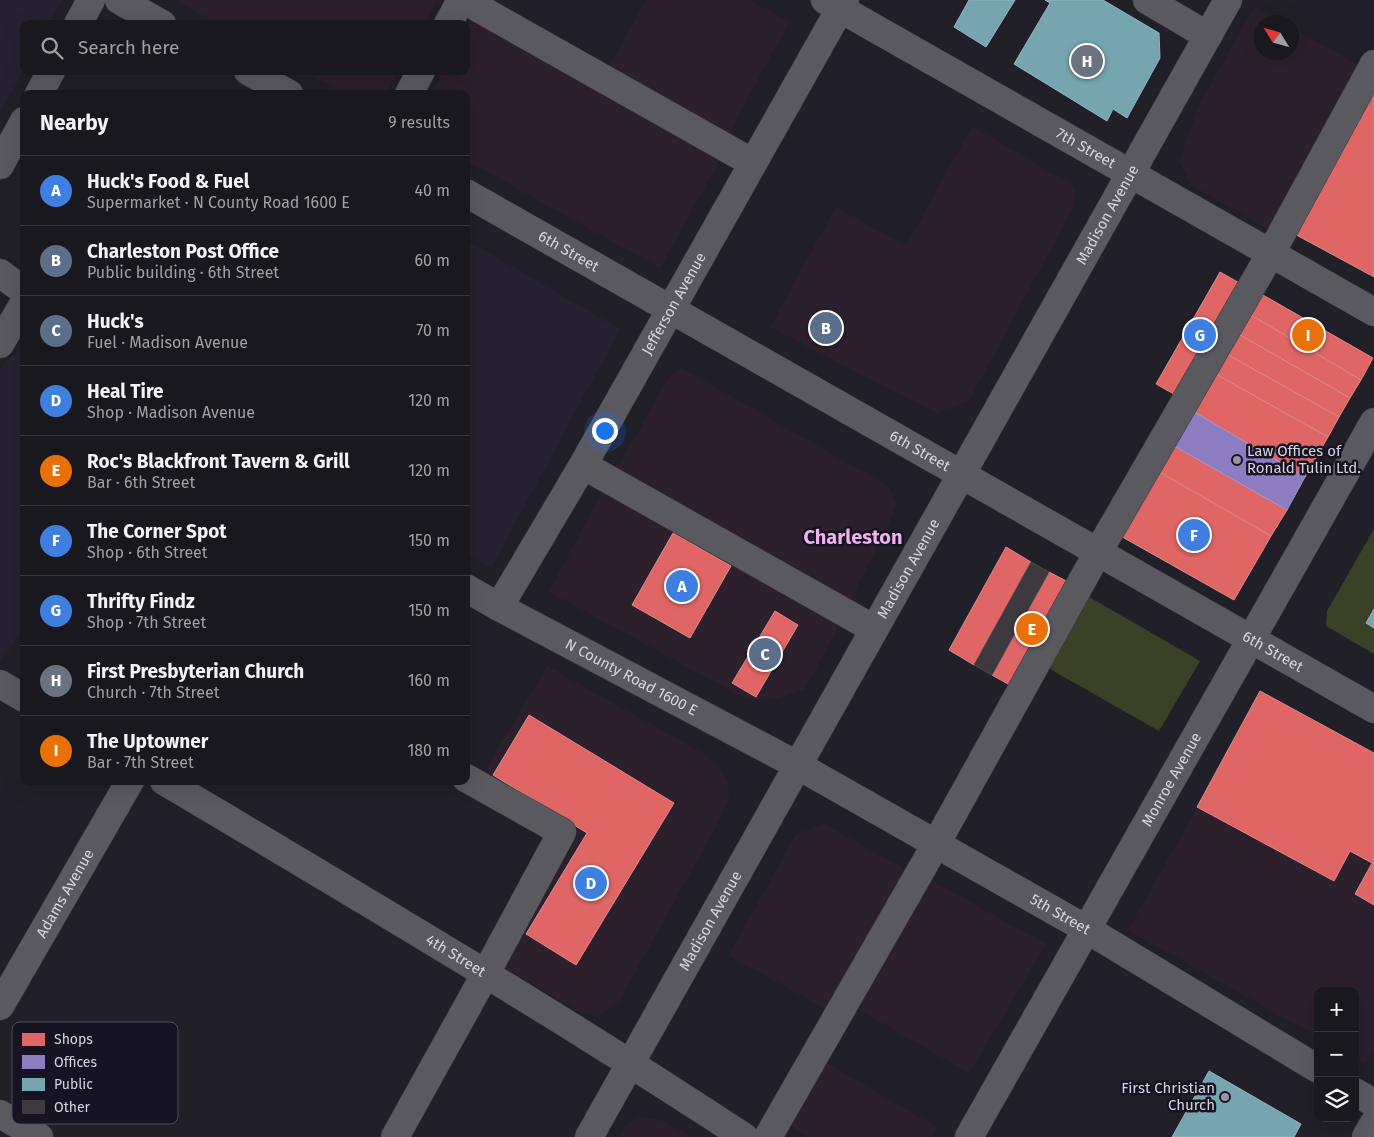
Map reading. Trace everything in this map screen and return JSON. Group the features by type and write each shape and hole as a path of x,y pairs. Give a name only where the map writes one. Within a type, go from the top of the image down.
{"street":[{"path":"80,20 91,0"},
{"path":"119,0 155,20"},
{"path":"450,20 463,0 753,163"},
{"path":"1147,0 1208,36"},
{"name":"Madison Avenue","path":"589,1137 1228,0"},
{"name":"Jefferson Avenue","path":"500,607 583,465 753,163 837,3"},
{"name":"7th Street","path":"837,3 1131,174 1374,312"},
{"path":"768,1137 936,844 1098,552 1270,253 1374,64"},
{"path":"41,90 49,75"},
{"path":"255,75 282,90"},
{"path":"411,90 419,75"},
{"path":"0,165 20,129"},
{"name":"6th Street","path":"470,195 1374,709"},
{"path":"0,273 20,288"},
{"path":"0,344 20,309"},
{"name":"Monroe Avenue","path":"969,1137 1088,930 1374,422"},
{"path":"583,465 874,629"},
{"name":"N County Road 1600 E","path":"470,590 797,765"},
{"path":"0,684 20,696"},
{"name":"5th Street","path":"797,765 1088,930 1314,1067"},
{"path":"395,1137 562,832 470,780"},
{"name":"Adams Avenue","path":"0,1006 128,785"},
{"name":"4th Street","path":"171,785 486,973 631,1063 744,1137"},
{"path":"1359,1094 1374,1103"},
{"path":"0,1114 12,1121"},
{"path":"1366,1137 1374,1123"},
{"path":"17,1124 39,1137"}],"shaded area":[{"path":"0,0 62,0 51,20 20,20 21,75 0,113"},
{"path":"175,0 437,0 426,20 211,20"},
{"path":"646,0 750,0 789,22 727,137 606,72"},
{"path":"1254,7 1269,15 1254,15 1254,60 1299,60 1299,32 1362,67 1269,230 1190,184 1179,161 1199,105"},
{"path":"474,17 722,156 660,268 470,162 470,90 433,90 441,75 470,75 470,24"},
{"path":"310,75 396,75 387,90 337,90"},
{"path":"972,126 1075,187 1072,210 969,401 936,413 770,327 836,207 906,246"},
{"path":"470,242 620,329 491,568 470,556"},
{"path":"20,351 20,632 0,664 0,368 4,362"},
{"path":"681,368 888,486 897,504 887,528 846,608 614,473 670,376"},
{"path":"605,486 843,618 805,689 780,698 760,701 746,699 549,592"},
{"path":"547,666 706,755 719,768 728,783 729,797 718,823 620,1000 599,1016 576,1010 499,964 577,832 482,775"},
{"path":"1259,698 1374,762 1374,1047 1365,1063 1359,1060 1359,987 1314,987 1314,1035 1128,930"},
{"path":"825,824 913,874 832,1013 729,955 796,834"},
{"path":"929,879 1046,944 969,1073 858,1009"},
{"path":"826,1063 937,1127 931,1137 807,1137 789,1126"},
{"path":"640,1117 660,1120 693,1137 619,1137 626,1125"}],"green space":[{"path":"1374,529 1374,609 1366,623 1374,628 1374,654 1326,626 1327,611"},
{"path":"1084,594 1200,661 1159,731 1043,665"}],"building: Shops":[{"path":"1374,77 1374,277 1289,231"},
{"path":"1220,272 1243,285 1179,397 1156,384"},
{"path":"1256,291 1373,358 1361,380 1244,311"},
{"path":"1244,311 1361,380 1350,398 1233,331"},
{"path":"1233,331 1350,398 1339,417 1221,351"},
{"path":"1221,351 1339,417 1328,437 1210,371"},
{"path":"1210,371 1328,437 1305,477 1189,409"},
{"path":"1169,443 1287,510 1271,536 1154,469"},
{"path":"1154,469 1271,536 1234,600 1117,534"},
{"path":"673,533 731,566 690,638 632,605"},
{"path":"1006,547 1031,562 974,665 949,650"},
{"path":"1049,572 1072,584 1015,688 992,675"},
{"path":"775,611 798,625 756,697 732,683"},
{"path":"1260,691 1374,753 1374,905 1355,894 1372,863 1350,851 1334,881 1197,807"},
{"path":"529,715 674,803 576,965 526,934 587,833 493,775"}],"building: Offices":[{"name":"Law Offices of Ronald Tulin Ltd.","path":"1189,409 1305,477 1287,510 1169,443"}],"building: Public":[{"path":"969,0 1015,0 986,47 954,27"},
{"path":"1045,0 1103,0 1159,33 1160,58 1127,118 1113,109 1107,121 1014,64 1050,3"},
{"path":"1374,609 1374,628 1366,623"},
{"name":"First Christian Church","path":"1209,1071 1301,1124 1294,1137 1172,1137"}],"building: Other":[{"path":"1031,562 1049,572 992,675 974,665"}],"place":[{"name":"First Presbyterian Church","path":"1087,61"},
{"name":"Charleston Post Office","path":"826,328"},
{"name":"Thrifty Findz","path":"1200,335"},
{"name":"The Uptowner","path":"1308,335"},
{"name":"Law Offices of Ronald Tulin Ltd.","path":"1237,460"},
{"name":"The Corner Spot","path":"1194,535"},
{"name":"Huck's Food & Fuel","path":"682,586"},
{"name":"Roc's Blackfront Tavern & Grill","path":"1032,629"},
{"name":"Huck's","path":"765,654"},
{"name":"Heal Tire","path":"591,883"},
{"name":"First Christian Church","path":"1225,1097"}],"district":[{"name":"Charleston","path":"853,537"}]}
